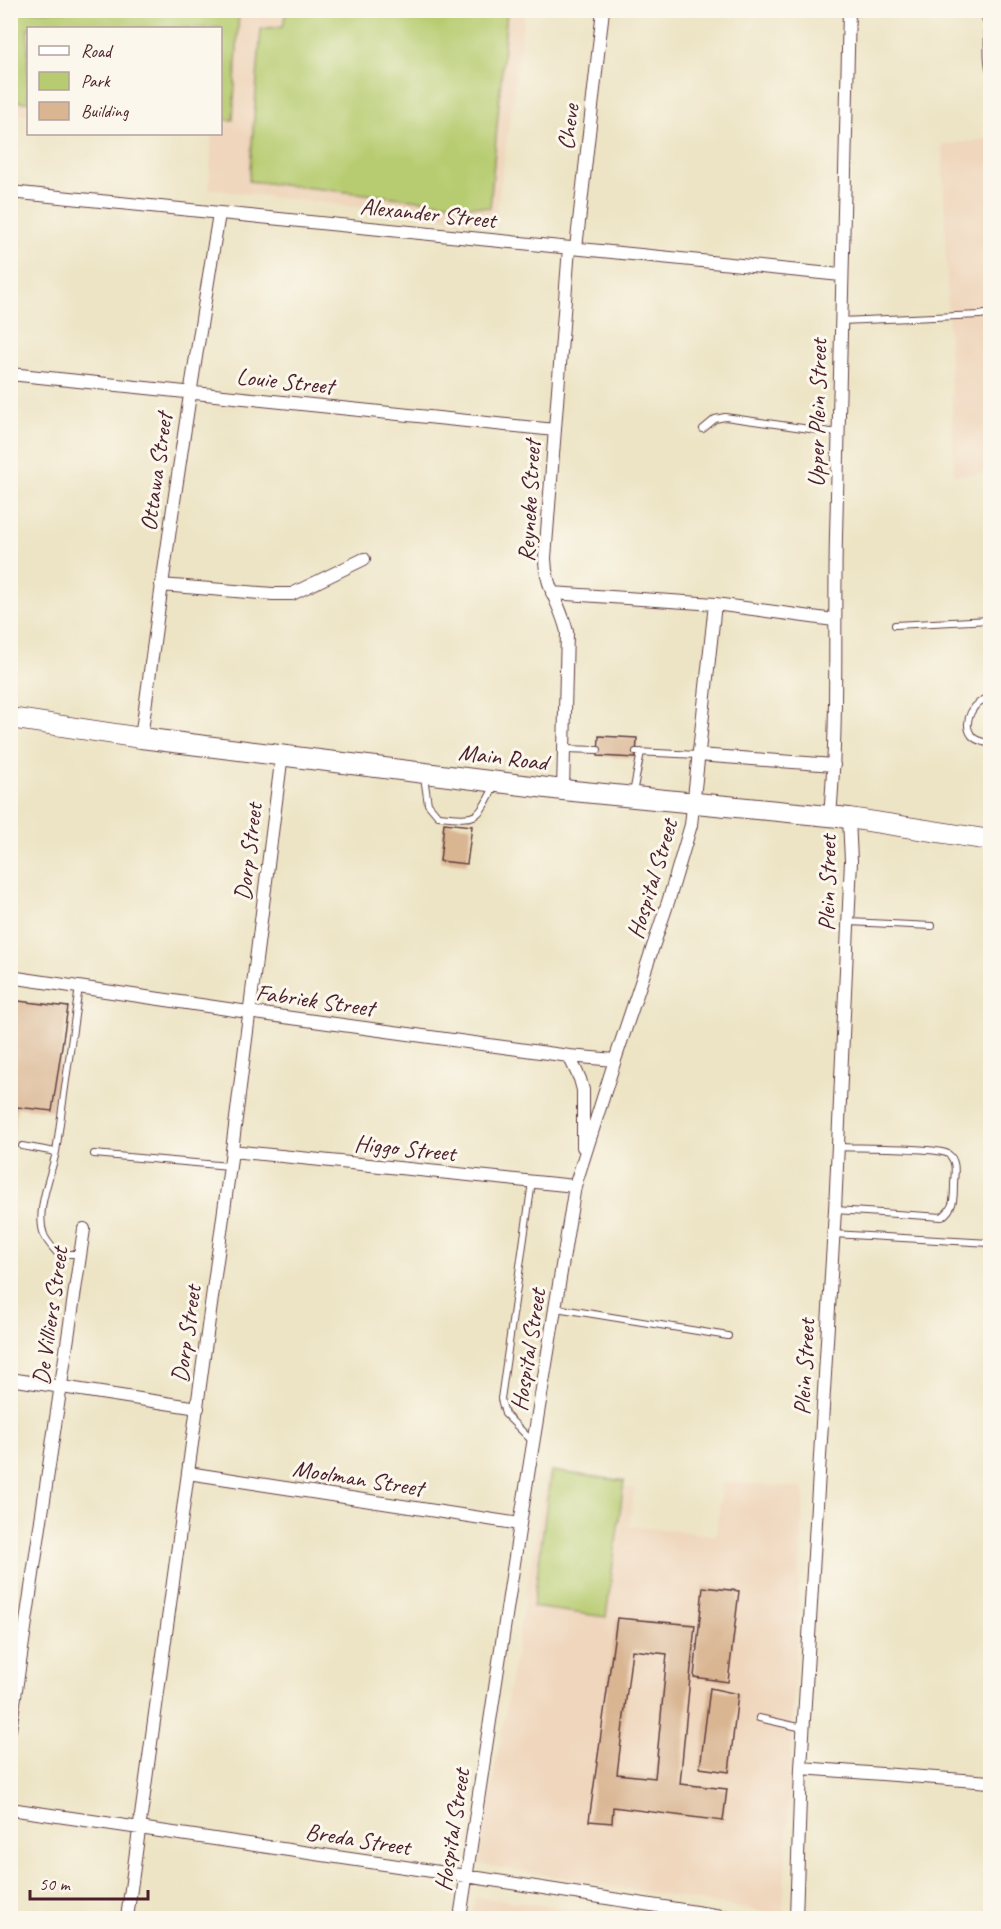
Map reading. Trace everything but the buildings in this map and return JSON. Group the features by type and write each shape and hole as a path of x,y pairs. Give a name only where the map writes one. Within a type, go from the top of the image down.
{"main road":[{"name":"Main Road","path":"10,718 141,738 563,790 840,817 990,840"}],"street":[{"name":"Cheve","path":"573,248 603,10"},
{"name":"Upper Plein Street","path":"840,817 834,765 834,620 849,12"},
{"name":"Alexander Street","path":"10,192 841,275"},
{"name":"Ottawa Street","path":"141,738 161,585 219,214"},
{"name":"Reyneke Street","path":"563,790 567,632 564,619 547,581 545,558 573,248"},
{"name":"Louie Street","path":"10,374 555,430"},
{"path":"161,585 283,595 300,591 364,560"},
{"path":"552,593 715,604 834,620"},
{"name":"Hospital Street","path":"460,1918 520,1524 575,1186 669,900 691,825 715,604"},
{"name":"Dorp Street","path":"127,1918 198,1408 282,754"},
{"path":"698,754 834,765"},
{"name":"Plein Street","path":"796,1918 801,1768 835,1210 849,922 851,861 840,817"},
{"name":"Fabriek Street","path":"10,977 569,1056 615,1059"},
{"path":"569,1056 580,1079 582,1090 584,1157"},
{"name":"Higgo Street","path":"232,1151 575,1186"},
{"name":"De Villiers Street","path":"10,1730 84,1229"},
{"path":"10,1379 198,1408"},
{"name":"Moolman Street","path":"188,1473 520,1524"},
{"path":"801,1768 990,1782"},
{"name":"Breda Street","path":"10,1809 734,1918"}],"lane":[{"path":"849,12 884,10"},
{"path":"981,10 987,21 990,71"},
{"path":"840,321 990,313"},
{"path":"703,429 715,419 725,417 838,433"},
{"path":"895,624 990,620"},
{"path":"990,698 973,707 969,727 971,736 990,744"},
{"path":"564,749 598,750"},
{"path":"633,796 639,752 698,754"},
{"path":"424,772 428,804 438,816 468,818 477,815 497,781"},
{"path":"849,922 932,926"},
{"path":"79,987 56,1152 42,1207 42,1226 44,1235 58,1254 81,1254"},
{"path":"22,1146 56,1152"},
{"path":"835,1210 942,1217 950,1210 954,1201 955,1163 948,1154 932,1150 838,1147"},
{"path":"94,1154 230,1166"},
{"path":"532,1182 501,1399 505,1414 534,1443"},
{"path":"833,1234 990,1243"},
{"path":"556,1308 728,1336"},
{"path":"759,1718 804,1728"}],"shaded area":[{"path":"10,11 525,11 495,224 209,189 212,135 222,135 222,27 27,27 27,114 11,113"},
{"path":"990,139 990,473 954,475 942,145"},
{"path":"547,1475 635,1489 629,1526 716,1535 722,1482 804,1488 783,1915 478,1864"},
{"path":"475,1897 654,1918 472,1918"}],"green space":[{"path":"10,11 239,11 233,120 222,119 222,27 27,27 27,102 11,101"},
{"path":"286,11 507,11 490,208 249,181 261,29 283,26"},
{"path":"551,1471 624,1481 606,1617 533,1607"}]}
